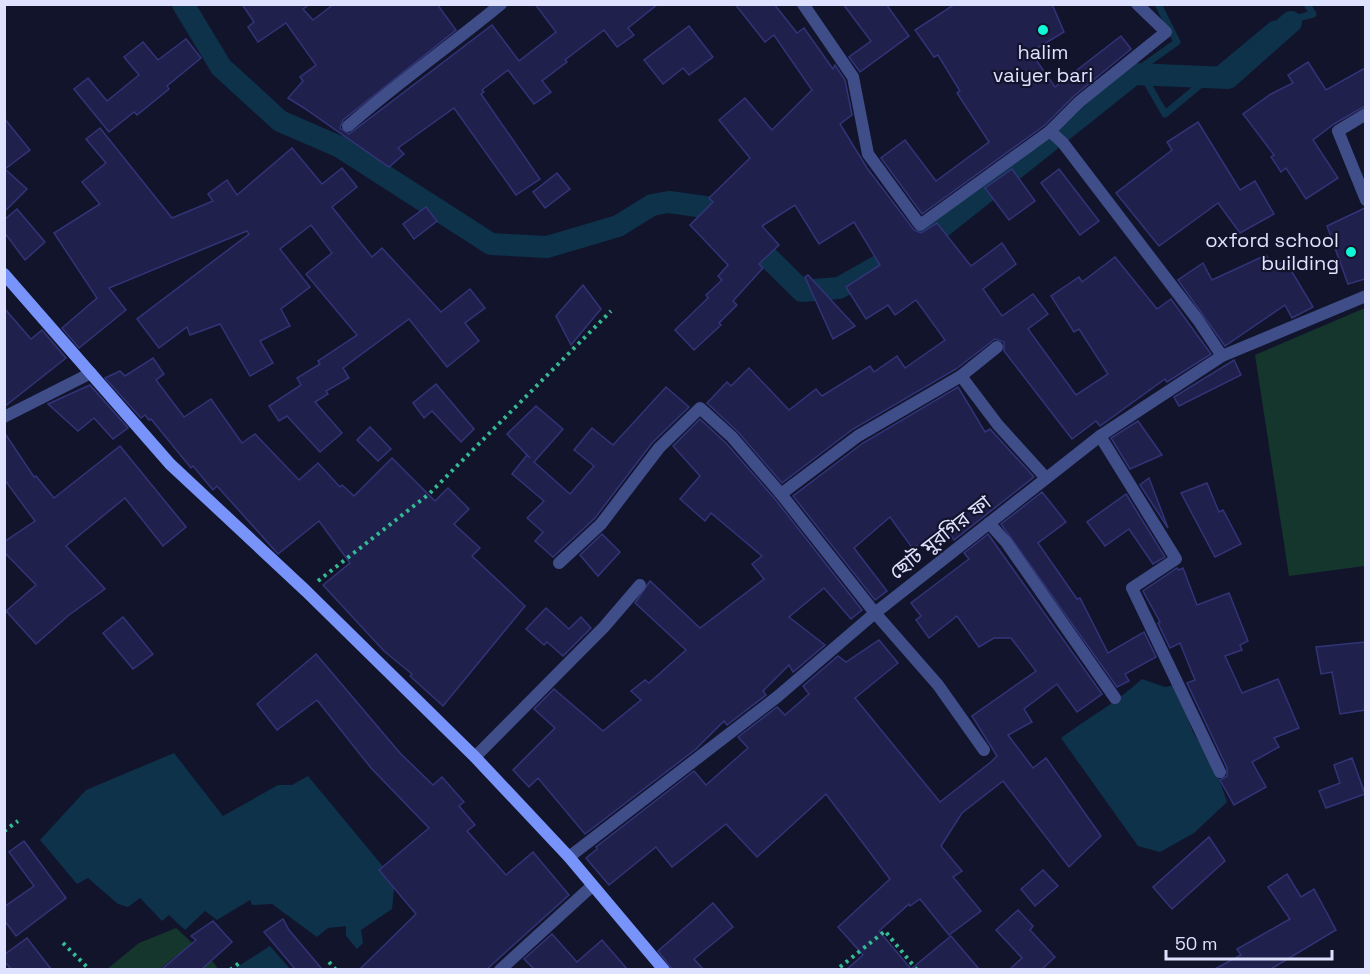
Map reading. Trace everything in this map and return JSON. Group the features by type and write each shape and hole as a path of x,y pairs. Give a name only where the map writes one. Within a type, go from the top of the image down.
{"street":[{"path":"348,126 392,87 431,61 501,4"},
{"path":"803,4 853,76 868,154 920,225 1050,131 1079,102 1167,32 1137,4"},
{"path":"1365,114 1338,131 1365,200"},
{"path":"1050,131 1064,144 1198,320 1222,356"},
{"path":"4,274 170,464 306,591 474,757 569,857 664,969"},
{"name":"ছোট মুরগির ফা","path":"569,857 777,697 875,613 1100,436 1222,356 1365,296"},
{"path":"781,494 858,436 961,376 997,347"},
{"path":"4,417 91,373"},
{"path":"961,376 998,425 1046,478"},
{"path":"559,563 600,524 659,448 700,408 732,437 781,494 875,613 938,685 984,750"},
{"path":"1100,436 1176,559 1132,588 1220,772"},
{"path":"989,523 1006,542 1115,698"},
{"path":"474,757 604,627 640,585"},
{"path":"500,969 592,886"}],"path":[{"path":"306,591 429,494 611,311"},
{"path":"4,831 18,821"},
{"path":"840,967 885,931 917,969"},
{"path":"63,943 90,969"},
{"path":"230,969 242,961"},
{"path":"329,962 336,969"}],"green space":[{"path":"1365,308 1365,566 1289,576 1255,355"},
{"path":"176,928 218,969 191,969 177,955 160,969 106,970 139,943"}],"water":[{"path":"1142,679 1165,687 1175,685 1193,732 1217,773 1227,802 1194,833 1160,852 1138,846 1061,738 1113,703"},
{"path":"174,753 223,816 278,785 292,785 308,776 395,881 392,909 361,930 363,943 357,949 346,936 346,926 328,928 317,937 272,904 252,905 250,900 217,920 205,911 185,930 169,915 162,921 140,898 128,907 118,904 88,878 77,884 40,840 86,790"},
{"path":"270,946 290,969 234,969"}],"building":[{"path":"242,4 310,4 303,9 313,20 334,4 437,4 456,30 343,120 340,128 349,134 492,25 519,61 556,32 535,4 658,4 628,28 634,35 617,47 604,30 565,60 567,62 542,81 551,92 534,104 508,70 482,90 484,92 481,94 540,179 516,195 454,108 398,148 404,154 389,167 288,98 303,81 300,77 316,65 286,23 258,42 248,27 254,22"},
{"path":"735,4 774,4 797,33 804,28 833,69 835,65 845,80 852,115 840,124 867,168 914,230 921,233 937,223 971,266 1002,243 1016,264 983,289 1002,316 1033,294 1048,314 1028,329 1076,395 1108,374 1079,329 1074,332 1051,296 1079,277 1082,282 1115,257 1157,309 1171,299 1211,354 1167,382 1165,379 1100,426 1096,421 1072,439 1004,351 1004,342 995,339 956,369 853,429 782,483 738,432 707,403 727,382 731,386 749,368 789,410 816,389 822,396 870,366 874,372 897,356 905,368 945,340 916,300 895,315 888,305 866,319 846,287 880,265 854,222 819,244 795,205 762,226 779,245 759,264 763,268 733,301 737,305 719,323 721,325 694,350 675,330 708,298 706,295 722,280 718,276 728,265 690,225 713,202 709,198 750,158 719,120 745,98 772,130 812,90 774,35 765,42"},
{"path":"843,4 886,4 909,36 860,72 849,57 871,41"},
{"path":"955,4 1052,4 1064,32 1034,50 1037,55 1034,57 1055,87 1121,36 1131,49 1074,96 1045,125 922,214 881,158 905,140 936,181 989,142 957,93 960,91 938,55 934,57 915,30"},
{"path":"689,26 713,57 689,75 683,68 663,84 644,60"},
{"path":"186,39 201,58 167,86 169,89 137,115 134,112 109,132 74,89 88,78 107,101 139,75 124,57 143,42 158,60"},
{"path":"1308,62 1326,90 1365,68 1365,106 1334,124 1313,140 1338,178 1306,199 1286,168 1281,172 1271,157 1274,155 1243,114 1271,94 1293,83 1288,75"},
{"path":"4,118 30,150 5,169 27,189 4,212"},
{"path":"1198,122 1240,190 1255,181 1274,214 1240,233 1218,203 1159,246 1116,193 1172,150 1167,142"},
{"path":"100,128 172,218 213,201 208,194 227,180 237,195 292,148 322,184 342,168 357,187 332,207 372,257 382,248 441,312 470,289 485,308 465,323 479,341 447,367 409,319 343,368 349,378 326,391 328,394 315,402 342,433 320,452 287,416 279,421 269,406 301,385 297,378 320,364 318,361 357,335 306,274 332,253 311,225 280,249 310,287 281,309 290,326 260,341 273,363 250,376 220,324 190,335 187,327 159,348 137,319 249,234 247,231 109,288 126,310 79,348 62,328 97,298 54,233 100,204 82,182 106,163 86,139"},
{"path":"1012,169 1035,201 1009,220 985,188"},
{"path":"1059,169 1099,221 1080,235 1041,183"},
{"path":"557,173 570,189 545,208 533,192"},
{"path":"426,207 437,221 414,239 403,224"},
{"name":"oxford school building","path":"1365,208 1365,279 1348,284 1327,226"},
{"path":"17,209 45,242 25,260 4,232 4,220"},
{"path":"1266,255 1274,267 1285,260 1313,307 1292,318 1285,305 1225,346 1178,280 1203,263 1212,280"},
{"path":"808,275 855,326 833,339 805,277"},
{"path":"583,285 601,309 571,345 556,316"},
{"path":"4,308 31,339 42,330 66,358 4,407"},
{"path":"153,358 164,374 156,380 184,417 211,399 242,443 255,434 299,480 318,463 340,487 342,485 354,496 392,458 435,501 448,488 469,509 454,524 480,548 472,556 525,606 443,706 410,676 412,674 384,651 323,585 350,563 319,521 278,554 217,486 213,490 193,466 191,468 151,419 149,420 145,415 141,418 105,378 120,371 125,376"},
{"path":"1234,360 1241,375 1179,406 1174,397"},
{"path":"436,384 474,429 461,442 432,411 424,418 413,403"},
{"path":"90,385 128,428 113,439 94,418 78,431 48,404"},
{"path":"666,387 689,407 652,443 595,518 553,557 535,541 543,532 527,518 544,501 512,474 527,455 530,458 507,434 536,406 563,429 534,462 570,494 594,466 574,450 592,428 613,445"},
{"path":"958,387 985,432 990,429 1034,477 954,540 943,526 913,549 890,517 854,548 887,591 875,600 793,496 863,443"},
{"path":"700,419 726,443 775,499 862,610 851,619 824,588 789,617 825,645 793,672 789,665 763,691 766,695 727,725 724,721 696,749 585,834 538,778 529,787 513,770 555,728 534,709 554,689 603,731 641,700 631,691 645,680 649,683 686,650 635,603 650,581 700,628 764,579 752,564 762,556 711,513 705,521 680,499 700,476 673,446"},
{"path":"1138,421 1162,455 1130,469 1111,438"},
{"path":"370,427 391,449 378,461 357,440"},
{"path":"4,432 34,477 36,476 54,498 120,446 186,527 163,546 125,498 66,546 105,589 69,615 36,644 6,611 36,585 4,552 4,542 35,521 4,479"},
{"path":"1149,478 1168,528 1140,485"},
{"path":"1207,483 1219,512 1223,510 1241,544 1215,557 1181,493"},
{"path":"1042,492 1066,522 1038,543 1077,599 1080,598 1108,653 1144,632 1156,657 1125,674 1129,681 1117,687 1001,524"},
{"path":"1126,494 1165,557 1153,564 1129,529 1105,546 1087,522"},
{"path":"602,534 620,552 598,576 580,555"},
{"path":"988,534 1102,694 1077,712 1057,684 1024,709 1032,722 1008,735 1033,768 1046,758 1101,836 1069,867 1003,781 962,813 941,846 962,871 953,877 981,911 949,935 920,899 910,906 909,904 879,931 911,969 847,969 863,955 838,927 890,879 826,794 757,857 726,824 672,867 656,847 609,885 586,858 597,849 596,847 694,771 706,785 748,748 738,737 777,707 785,715 809,694 803,686 838,656 846,662 879,640 898,663 855,698 940,802 991,762 997,756 972,716 1036,671 1011,638 994,638 979,647 957,616 929,638 916,620 921,616 911,603 969,559 964,553"},
{"path":"1177,568 1179,570 1183,568 1197,605 1229,593 1248,641 1240,645 1242,650 1225,656 1242,693 1278,679 1299,728 1274,738 1279,747 1252,762 1266,787 1234,805 1220,780 1227,776 1227,768 1187,683 1195,680 1180,643 1170,648 1158,623 1160,622 1143,591"},
{"path":"546,608 569,629 581,617 591,628 563,656 547,642 544,645 526,629"},
{"path":"123,617 153,654 133,669 103,633"},
{"path":"1365,642 1365,710 1340,714 1332,672 1321,674 1316,647"},
{"path":"316,654 400,753 433,785 442,777 464,802 459,806 475,825 467,831 506,875 533,852 569,895 487,969 360,969 416,914 379,870 429,828 371,768 317,700 277,730 257,704"},
{"path":"1352,758 1365,794 1326,808 1319,791 1340,783 1334,765"},
{"path":"1209,837 1225,861 1172,909 1153,887"},
{"path":"24,841 66,898 16,936 4,920 4,907 34,886 9,852"},
{"path":"1043,870 1058,886 1035,906 1021,889"},
{"path":"1287,874 1301,897 1314,889 1336,930 1271,969 1215,969 1241,955 1237,949 1290,919 1268,887"},
{"path":"713,903 733,927 694,959 703,969 672,969 658,951"},
{"path":"1018,910 1033,926 1030,930 1055,957 1042,969 1010,969 1022,958 996,930"},
{"path":"283,919 289,930 322,969 295,969 264,932"},
{"path":"213,921 232,942 202,969 162,969 196,940 191,936"},
{"path":"552,934 577,962 602,940 627,969 534,969 524,959"},
{"path":"951,936 979,969 911,969"},
{"path":"27,938 51,969 11,969 4,961 4,955"}],"waterway":[{"path":"183,4 221,67 280,121 340,147 491,244 547,247 618,226 652,205 669,202 719,209 802,291 839,288 928,238 1134,74 1228,78 1291,22"},
{"path":"1158,4 1177,42 1139,69 1165,114 1272,25 1313,14 1307,4"}],"place":[{"name":"halim vaiyer bari","path":"1043,30"},
{"name":"oxford school building","path":"1351,252"}]}
